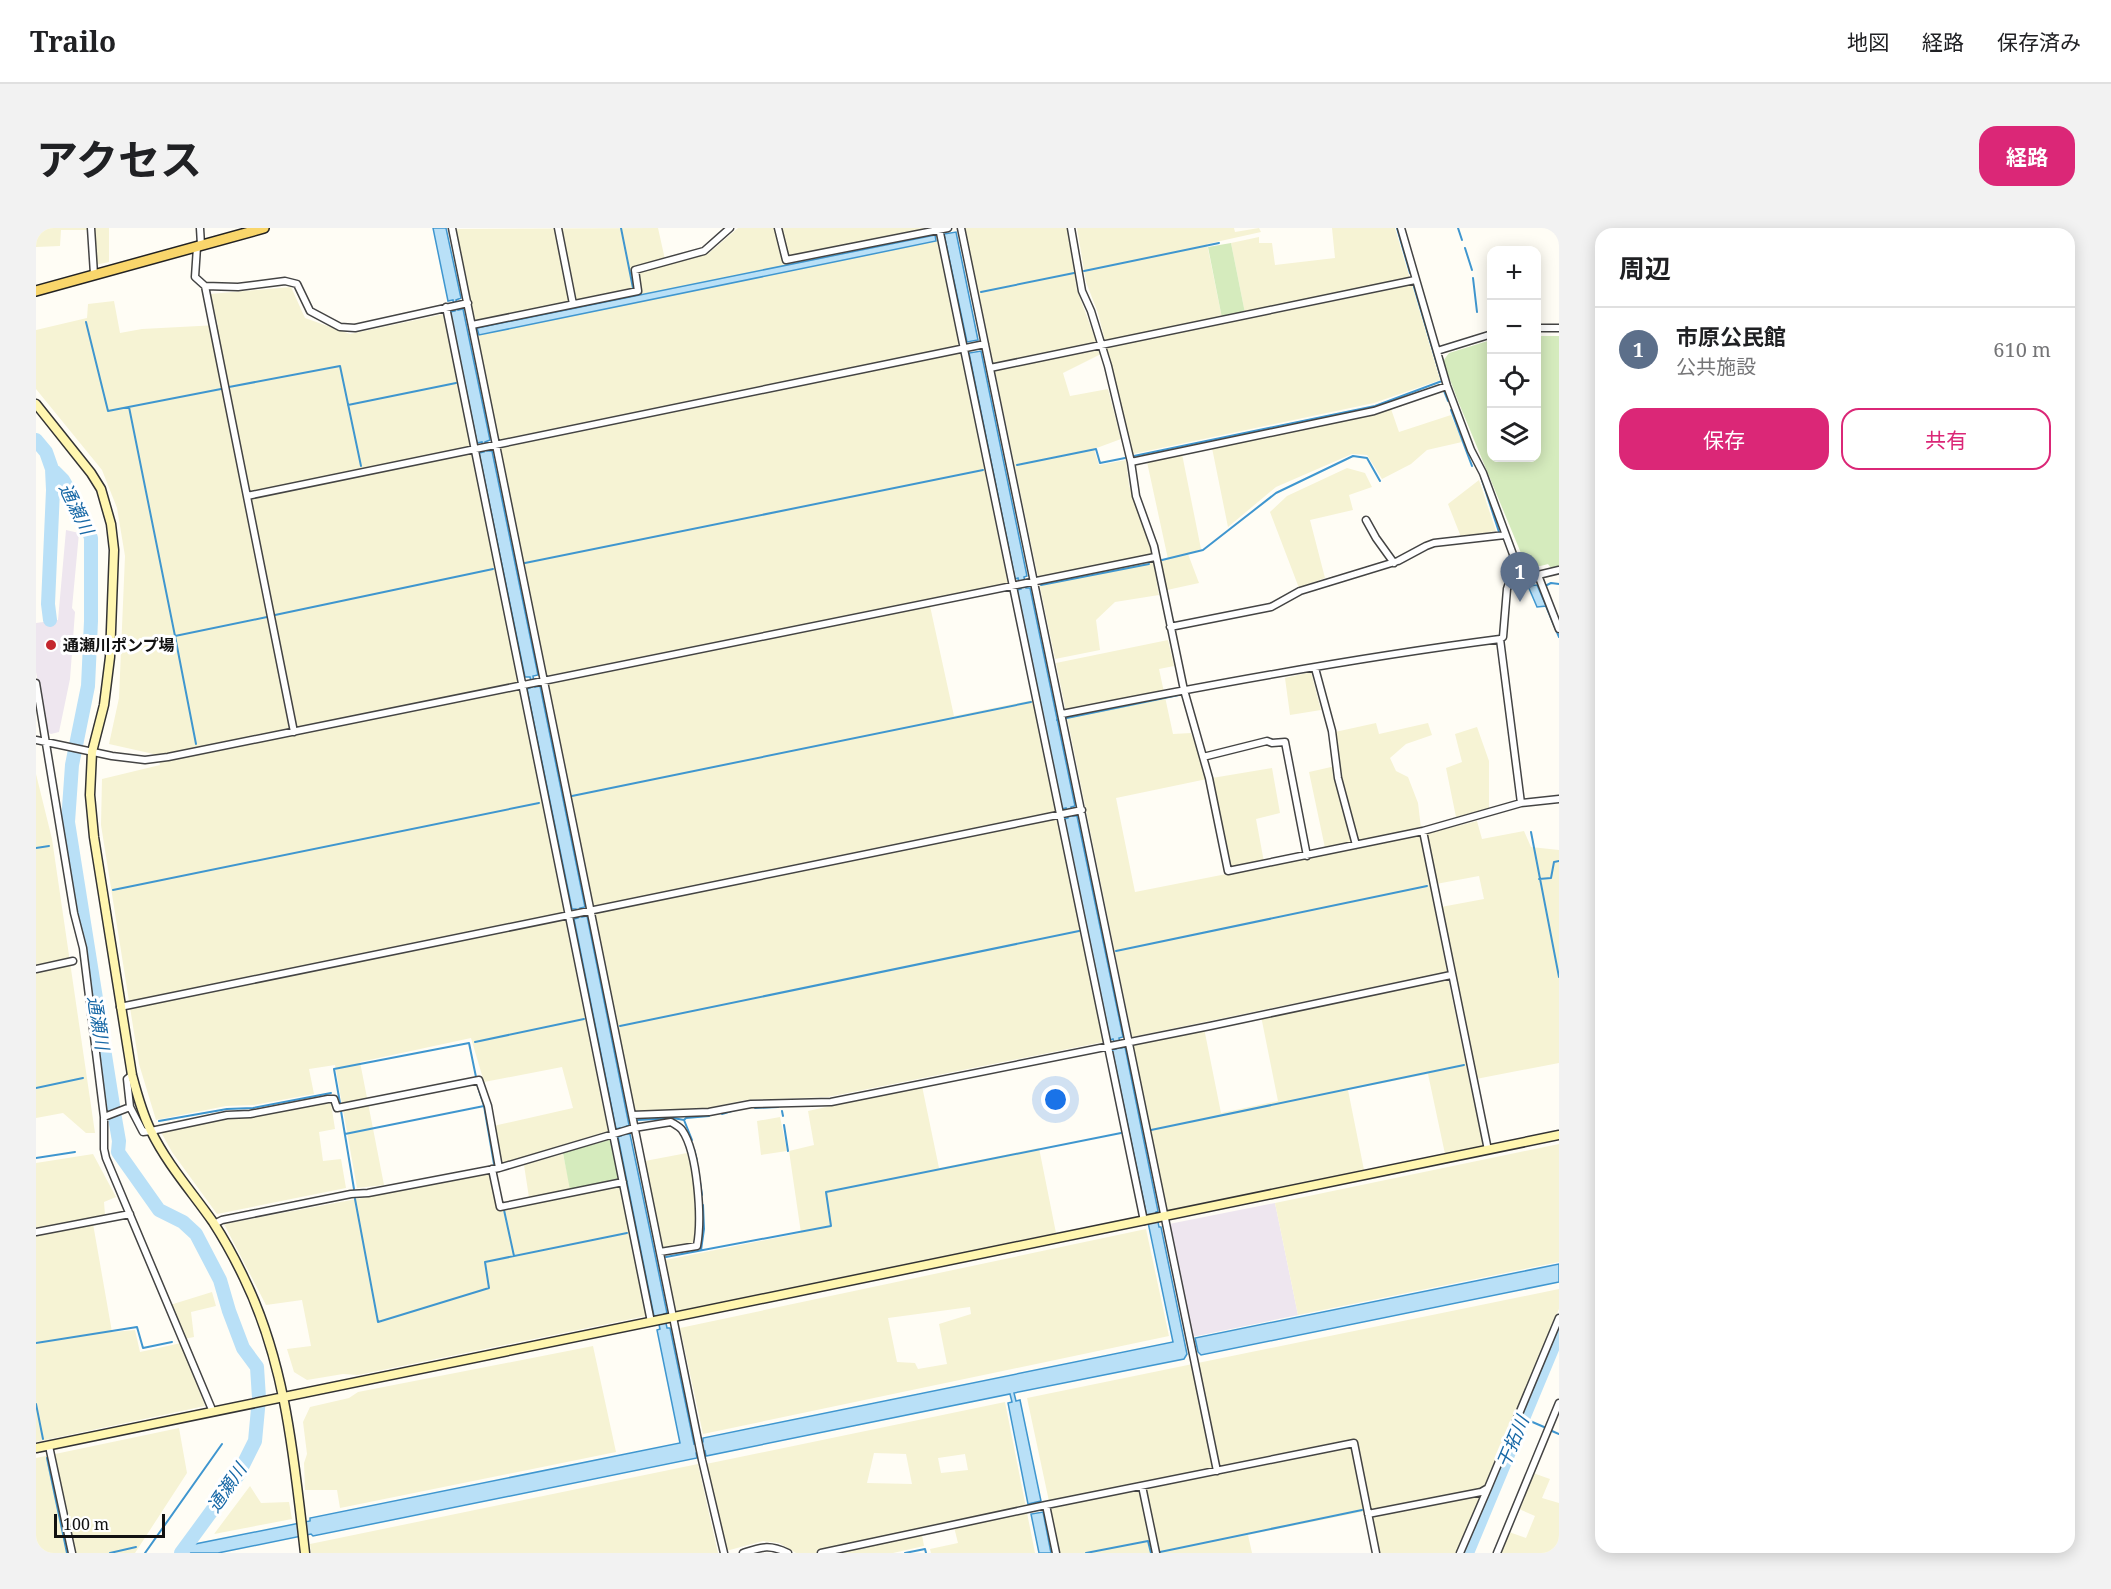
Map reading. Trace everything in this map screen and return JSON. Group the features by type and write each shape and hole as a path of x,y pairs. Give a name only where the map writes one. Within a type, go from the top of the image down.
{"main road":[{"path":"36,291 264,228"}],"street":[{"path":"91,228 94,274"},
{"path":"200,228 195,277 205,286 294,732"},
{"path":"452,228 632,1115 631,1130 660,1252 698,1442 724,1553"},
{"path":"558,228 573,304"},
{"path":"472,325 638,291 635,270 704,251 730,228"},
{"path":"778,228 786,260 948,228"},
{"path":"961,228 1217,1471"},
{"path":"1071,228 1082,291 1091,311 1101,346 1131,462 1134,488 1154,546 1184,690 1209,777 1228,871 1423,831 1521,803 1559,799"},
{"path":"1401,228 1447,386 1514,557 1527,574 1538,575 1559,570"},
{"path":"939,229 1019,584 1145,1221"},
{"path":"990,368 1415,280"},
{"path":"205,286 238,287 291,282 297,284 310,311 340,327 355,328 468,303"},
{"path":"446,307 481,447 522,685 576,914 623,1182 652,1322"},
{"path":"1541,328 1559,328"},
{"path":"1437,351 1487,335"},
{"path":"247,496 985,344"},
{"path":"1131,462 1374,411 1447,386"},
{"path":"36,404 91,473 101,489 111,524 114,550 110,657 104,705 89,751 90,778 92,813 132,1075 151,1131 167,1158 214,1224 243,1275 262,1316 284,1397 305,1553"},
{"path":"1366,520 1394,563"},
{"path":"1170,627 1271,607 1300,591 1394,563 1434,543 1505,535"},
{"path":"36,740 145,760 168,758 1155,557"},
{"path":"1514,557 1510,565 1503,637 1500,639 1521,803"},
{"path":"1509,583 1525,580 1527,574"},
{"path":"1538,575 1559,628"},
{"path":"1062,714 1184,690 1415,650 1500,639"},
{"path":"1315,668 1332,731 1338,778 1356,845"},
{"path":"36,683 74,913 83,948 106,1116 104,1149 106,1158 213,1412"},
{"path":"1203,758 1267,741 1285,742 1307,856"},
{"path":"120,1007 1082,810"},
{"path":"1423,831 1488,1150"},
{"path":"36,969 73,961"},
{"path":"632,1115 709,1112 751,1104 831,1102 1451,975"},
{"path":"132,1075 127,1079 129,1108 143,1132 227,1115 250,1114 328,1099 334,1099 337,1108 480,1080 488,1106 500,1207 623,1182"},
{"path":"106,1116 129,1108"},
{"path":"214,1224 222,1220 351,1194 368,1193 496,1168 631,1130 671,1122 681,1129 694,1167 700,1229 697,1246 660,1252"},
{"path":"36,1448 1559,1136"},
{"path":"36,1232 130,1214"},
{"path":"1460,1553 1559,1318"},
{"path":"1497,1553 1559,1403"},
{"path":"821,1553 1354,1443 1376,1553"},
{"path":"49,1446 72,1553"},
{"path":"1142,1486 1156,1553"},
{"path":"1368,1514 1488,1488"},
{"path":"1046,1505 1056,1553"},
{"path":"861,1545 863,1553"},
{"path":"743,1553 772,1546 788,1553"}],"shaded area":[{"path":"36,228 109,228 109,262 95,265 95,230 61,230 60,246 36,247"},
{"path":"658,228 666,264 709,253 738,228 935,228 1009,589 930,606 954,716 1033,700 1103,1042 828,1097 745,1100 708,1108 635,1111 455,229"},
{"path":"965,228 1067,228 1077,290 1101,354 1063,373 1070,396 1108,389 1121,439 1094,449 1099,465 1126,460 1129,485 1151,549 1159,595 1115,602 1096,620 1100,650 1055,659"},
{"path":"1077,228 1234,228 1235,232 1259,228 1261,232 1207,244 1222,318 1105,341 1098,313 1086,282"},
{"path":"1332,228 1395,228 1410,279 1245,313 1231,243 1259,237 1259,243 1272,243 1275,265 1335,258"},
{"path":"1412,285 1440,380 1374,403 1133,454 1106,348"},
{"path":"291,287 305,318 350,334 444,314 608,1131 500,1164 493,1126 573,1108 562,1067 484,1082 471,1038 360,1062 384,1185 357,1188 335,1065 309,1069 314,1094 254,1105 226,1106 156,1120 139,1064 101,825 102,779 160,765 158,755 109,744 119,698 125,556 117,508 102,470 36,389 36,330 87,318 88,304 114,301 120,333 142,329 218,325 210,294"},
{"path":"1391,409 1399,432 1451,415 1462,442 1427,450 1411,464 1382,479 1367,455 1352,454 1276,487 1228,527 1212,448 1376,415"},
{"path":"1182,454 1201,549 1188,554 1199,583 1167,590 1160,562 1168,559 1147,462"},
{"path":"1347,468 1365,473 1372,487 1349,495 1353,510 1310,520 1325,578 1299,588 1270,512 1287,496"},
{"path":"1479,480 1496,531 1461,537 1448,504"},
{"path":"66,530 79,533 72,608 75,612 70,679 59,732 51,734 47,732 36,672 36,623 58,620"},
{"path":"1168,640 1174,666 1159,669 1173,734 1191,733 1207,779 1116,798 1135,892 1420,836 1447,972 1132,1037 1056,663"},
{"path":"1311,672 1321,710 1290,715 1285,678"},
{"path":"1376,723 1379,734 1428,723 1432,735 1406,744 1390,758 1396,771 1408,777 1418,803 1421,828 1325,848 1309,772 1340,765 1335,732"},
{"path":"1477,727 1489,761 1489,809 1456,817 1446,768 1462,762 1455,734"},
{"path":"1272,768 1280,813 1256,819 1264,862 1230,867 1212,778"},
{"path":"36,774 52,839 95,1133 86,1133 63,1113 36,1118"},
{"path":"1477,821 1482,839 1524,831 1531,847 1559,850 1559,1063 1476,1079 1441,907 1484,899 1479,876 1436,884 1426,834"},
{"path":"1448,978 1483,1146 1445,1154 1428,1074 1348,1090 1364,1170 1167,1211 1133,1043 1204,1028 1221,1113 1278,1101 1261,1016"},
{"path":"922,1086 939,1168 1039,1148 1056,1233 676,1312 665,1260 801,1233 789,1151 814,1145 808,1111"},
{"path":"331,1103 335,1129 319,1132 323,1161 341,1159 346,1188 217,1214 172,1152 161,1132 230,1118 250,1117"},
{"path":"780,1117 787,1151 761,1155 757,1121"},
{"path":"1559,1144 1559,1262 1298,1315 1275,1203"},
{"path":"687,1153 693,1173 696,1228 694,1244 663,1247 645,1161"},
{"path":"93,1154 116,1197 104,1202 105,1215 92,1218 112,1332 135,1330 140,1352 181,1343 205,1406 36,1442 36,1163"},
{"path":"563,1154 572,1195 620,1185 646,1316 358,1375 343,1374 307,1380 294,1372 287,1349 311,1346 302,1300 266,1305 224,1224 490,1174 497,1211 530,1204 524,1165"},
{"path":"1275,1203 1298,1315 1192,1337 1169,1224"},
{"path":"1146,1229 1169,1336 703,1434 680,1328","holes":["970,1307 971,1314 939,1324 947,1364 918,1369 915,1363 897,1362 888,1318"]},
{"path":"1559,1289 1559,1309 1456,1553 1379,1553 1371,1510 1248,1535 1252,1553 1060,1553 1027,1398"},
{"path":"212,1292 216,1306 191,1312 194,1337 184,1339 170,1305"},
{"path":"593,1346 616,1452 340,1508 337,1490 305,1490 304,1463 307,1454 303,1422 310,1407 349,1398 358,1392"},
{"path":"1005,1402 1035,1553 931,1553 930,1549 958,1543 953,1523 921,1529 924,1546 893,1553 796,1553 779,1543 763,1541 726,1551 706,1464","holes":["874,1453 906,1454 912,1484 867,1483","965,1454 968,1470 941,1473 938,1458"]},
{"path":"179,1428 187,1473 135,1553 36,1553 36,1458"},
{"path":"698,1464 718,1553 311,1553 310,1544"},
{"path":"1533,1473 1550,1479 1542,1498 1559,1503 1559,1553 1500,1553 1509,1532 1526,1538 1535,1516 1519,1509"},
{"path":"250,1486 261,1503 289,1502 292,1519 214,1534"}],"green space":[{"path":"1231,243 1245,313 1222,318 1208,247"},
{"path":"1541,336 1559,336 1559,566 1551,568 1548,564 1531,566 1523,558 1443,361 1449,353 1487,341 1487,462 1541,462"},
{"path":"612,1140 620,1180 570,1190 563,1153"}],"water":[{"path":"433,228 446,228 461,298 456,300 458,310 463,309 490,440 485,442 487,451 492,451 538,675 533,676 535,687 540,686 585,907 580,908 582,917 587,916 629,1125 625,1127 626,1134 630,1134 667,1313 664,1314 667,1328 670,1328 694,1444 703,1442 703,1438 1173,1342 1112,1050 1116,1049 1113,1039 1110,1040 1064,819 1068,818 1066,808 1062,809 1017,590 1021,589 1018,578 1015,579 969,353 981,351 1027,576 1024,577 1026,588 1030,588 1075,806 1071,807 1073,816 1077,816 1123,1037 1119,1038 1121,1048 1125,1047 1158,1211 1156,1212 1159,1227 1161,1227 1187,1354 1184,1359 1014,1393 1016,1401 1020,1400 1041,1501 1028,1504 1008,1403 1012,1402 1010,1394 706,1456 705,1451 696,1453 697,1458 313,1536 311,1534 218,1553 186,1553 195,1544 310,1521 310,1518 680,1443 657,1330 660,1329 657,1316 654,1316 618,1137 621,1136 620,1128 616,1129 574,919 578,918 576,909 572,909 527,689 532,687 530,677 525,677 479,453 484,452 482,442 477,443 450,312 455,311 453,300 448,301"},
{"path":"956,232 978,340 967,342 944,234"},
{"path":"935,235 936,241 479,335 477,328"},
{"path":"1537,585 1546,606 1537,607 1528,586"},
{"path":"1559,1264 1559,1282 1201,1355 1198,1352 1195,1338"},
{"path":"1043,1512 1051,1553 1039,1553 1031,1514"}],"waterway":[{"path":"621,228 633,288"},
{"path":"1397,228 1410,273"},
{"path":"1458,228 1462,240"},
{"path":"1084,271 1219,243"},
{"path":"1465,248 1472,270"},
{"path":"981,292 1074,273"},
{"path":"1473,278 1477,312"},
{"path":"1134,456 1375,406 1442,381 1414,287"},
{"path":"86,322 108,411 221,389"},
{"path":"229,387 340,366 361,466"},
{"path":"348,405 456,383"},
{"path":"1444,391 1448,401"},
{"path":"129,407 175,636 267,617"},
{"path":"1451,410 1472,466"},
{"name":"通瀬川","path":"36,440 46,452 52,469 63,480 82,513 91,538 88,686 72,765 68,822 119,1141 118,1152 159,1210 183,1222 196,1234 220,1280 243,1348 257,1367 259,1398 255,1441 238,1475 181,1553"},
{"path":"1017,465 1096,449 1100,463 1125,458"},
{"path":"1162,560 1203,550 1276,493 1353,456 1367,458 1380,481"},
{"path":"50,620 48,604 52,469"},
{"path":"525,563 983,470"},
{"path":"1481,477 1499,532"},
{"path":"1041,585 1149,564"},
{"path":"275,615 493,569"},
{"name":"干拓川","path":"1545,586 1551,583 1559,584"},
{"path":"1546,606 1559,637"},
{"path":"175,636 196,744"},
{"path":"1057,720 1179,695"},
{"path":"572,796 1031,702"},
{"path":"113,890 539,803"},
{"path":"1531,832 1559,977"},
{"path":"36,848 49,846"},
{"path":"1539,879 1551,878 1554,862 1559,861"},
{"path":"1116,951 1427,886"},
{"path":"620,1026 1079,931"},
{"path":"475,1042 584,1019"},
{"path":"340,1103 334,1069 469,1043 476,1077"},
{"path":"1151,1130 1464,1065"},
{"path":"36,1088 83,1078"},
{"path":"477,1084 484,1106 494,1164"},
{"path":"159,1121 227,1109 253,1108 331,1093"},
{"path":"345,1134 484,1106"},
{"path":"755,1108 778,1107"},
{"path":"722,1114 735,1110"},
{"path":"341,1111 354,1189"},
{"path":"782,1111 783,1116"},
{"path":"684,1120 709,1116"},
{"path":"638,1120 673,1118 684,1120 692,1140"},
{"path":"784,1125 788,1151"},
{"path":"666,1257 831,1226 826,1192 1121,1133"},
{"path":"694,1149 697,1161"},
{"path":"36,1158 75,1152"},
{"path":"698,1170 702,1195"},
{"path":"355,1199 378,1322 489,1288 485,1262 627,1233"},
{"path":"701,1250 704,1229 703,1205"},
{"path":"504,1210 514,1256"},
{"path":"36,1343 137,1327 143,1348 172,1342"},
{"name":"干拓川","path":"1467,1553 1559,1332"},
{"path":"36,1404 43,1439"},
{"path":"1523,1418 1544,1427"},
{"path":"1552,1431 1559,1434"},
{"path":"145,1553 222,1444"},
{"path":"47,1458 67,1553"},
{"path":"1160,1552 1362,1510"},
{"path":"1086,1553 1148,1541 1151,1553"},
{"path":"110,1553 136,1547"},
{"path":"905,1553 925,1549 926,1553"}],"place":[{"name":"市原公民館","path":"1520,602"},
{"name":"通瀬川ポンプ場","path":"51,645"}]}
